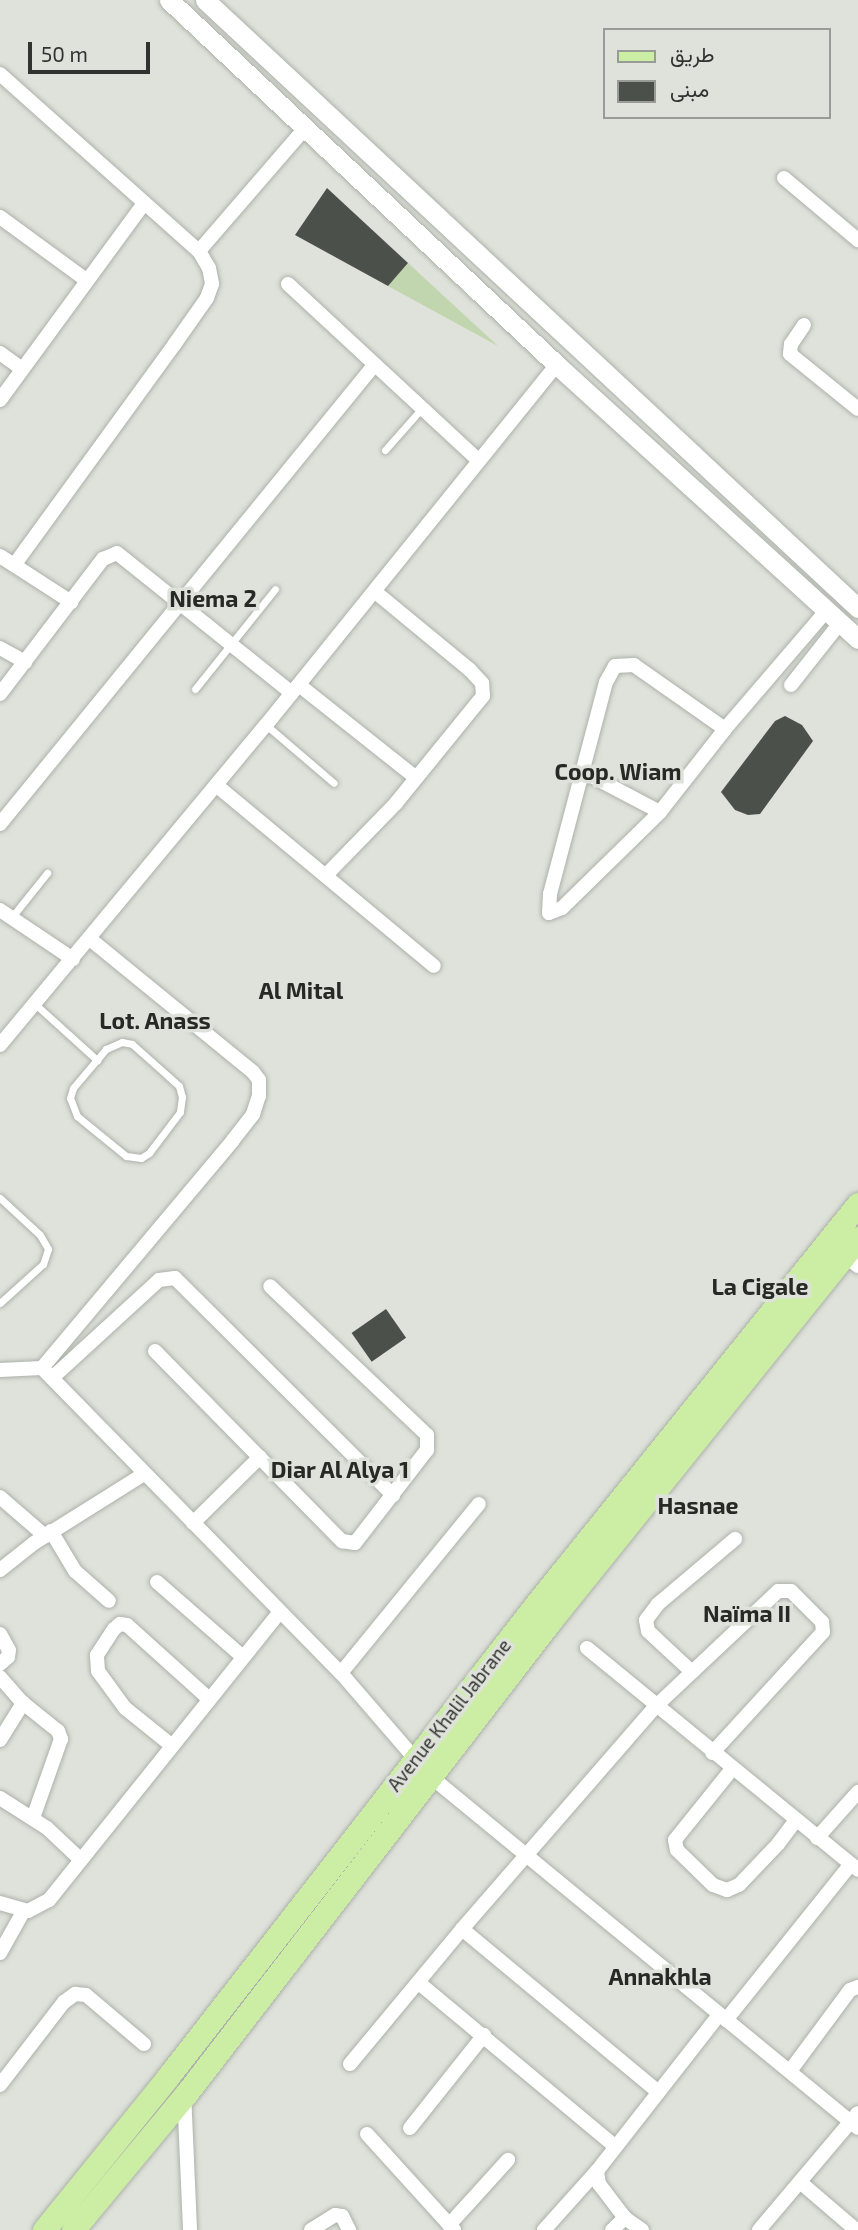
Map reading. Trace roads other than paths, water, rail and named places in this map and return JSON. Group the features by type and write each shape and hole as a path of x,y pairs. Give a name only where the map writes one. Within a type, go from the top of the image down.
{"main road":[{"path":"169,0 557,365 858,639"},
{"path":"205,0 858,608"},
{"name":"Avenue Khalil Jabrane","path":"74,2230 186,2094 422,1768 858,1204"},
{"name":"Avenue Khalil Jabrane","path":"44,2230 422,1768 853,1253"}],"street":[{"path":"0,74 199,251 211,276 207,298 14,565"},
{"path":"199,251 306,127"},
{"path":"784,178 858,240"},
{"path":"0,400 144,202"},
{"path":"0,217 86,280"},
{"path":"288,284 479,461"},
{"path":"804,325 791,344 790,355 858,409"},
{"path":"0,353 22,369"},
{"path":"0,824 374,364"},
{"path":"0,1045 296,689 557,365"},
{"path":"0,694 106,556 117,552 232,643 415,777"},
{"path":"0,556 71,602"},
{"path":"327,874 396,803 483,696 482,683 374,591"},
{"path":"790,685 833,617"},
{"path":"725,729 634,665 621,664 609,673 550,894 549,913 562,908 660,812 725,729 833,617"},
{"path":"0,648 25,662"},
{"path":"584,772 660,812"},
{"path":"216,785 327,874 434,966"},
{"path":"6,914 73,959"},
{"path":"47,1373 253,1114 260,1087 253,1072 90,939"},
{"path":"47,1373 159,1280 175,1278 393,1495"},
{"path":"155,1351 345,1543 359,1541 427,1450 427,1435 270,1286"},
{"path":"0,1370 47,1373 279,1613 341,1673 422,1768 722,2017 856,2121 759,2230"},
{"path":"193,1522 260,1457"},
{"path":"0,1570 48,1534 144,1474"},
{"path":"0,1497 48,1534 75,1571 109,1601"},
{"path":"341,1673 479,1504"},
{"path":"692,1672 648,1631 646,1620 658,1604 736,1539"},
{"path":"157,1583 243,1657"},
{"path":"350,2064 462,1929 655,1707 778,1591 790,1591 822,1622 823,1632 712,1753"},
{"path":"0,1903 23,1912 37,1909 49,1900 208,1698 279,1613"},
{"path":"171,1745 125,1708 98,1671 97,1655 114,1629 120,1624 127,1625 208,1698"},
{"path":"0,1634 9,1650 8,1657 0,1664"},
{"path":"544,2230 617,2147 657,2091 854,1867 655,1707 587,1648"},
{"path":"0,1677 23,1703 58,1731 61,1739 33,1818"},
{"path":"0,1740 23,1703"},
{"path":"732,1769 675,1840 677,1850 713,1885 727,1890 739,1885 778,1844 796,1820"},
{"path":"817,1838 858,1792"},
{"path":"0,1798 33,1818 80,1859"},
{"path":"0,1953 23,1912"},
{"path":"462,1929 657,2091"},
{"path":"419,1983 617,2147"},
{"path":"790,2071 850,1990 858,1987"},
{"path":"0,2085 64,2002 75,1994 86,1995 144,2044"},
{"path":"410,2128 484,2035"},
{"path":"167,2078 186,2094 190,2230"},
{"path":"367,2134 451,2227 508,2160"},
{"path":"597,2171 597,2181 625,2218 642,2230"},
{"path":"800,2182 856,2230"},
{"path":"311,2230 335,2215 342,2216 349,2230"},
{"path":"612,2230 625,2218"}],"lane":[{"path":"385,450 422,408"},
{"path":"195,689 275,589"},
{"path":"266,725 334,783"},
{"path":"6,914 47,873"},
{"path":"34,1003 97,1060"},
{"path":"113,1044 132,1044 179,1086 182,1097 180,1112 149,1153 141,1158 126,1156 77,1116 72,1107 73,1088 97,1060 113,1044"},
{"path":"0,1199 40,1235 48,1249 43,1264 0,1303"}],"district":[{"name":"Niema 2","path":"213,598"},
{"name":"Coop. Wiam","path":"618,771"},
{"name":"Al Mital","path":"301,990"},
{"name":"Lot. Anass","path":"155,1020"},
{"name":"La Cigale","path":"760,1286"},
{"name":"Diar Al Alya 1","path":"340,1469"},
{"name":"Hasnae","path":"698,1505"},
{"name":"Naïma II","path":"747,1613"},
{"name":"Annakhla","path":"660,1976"}]}
